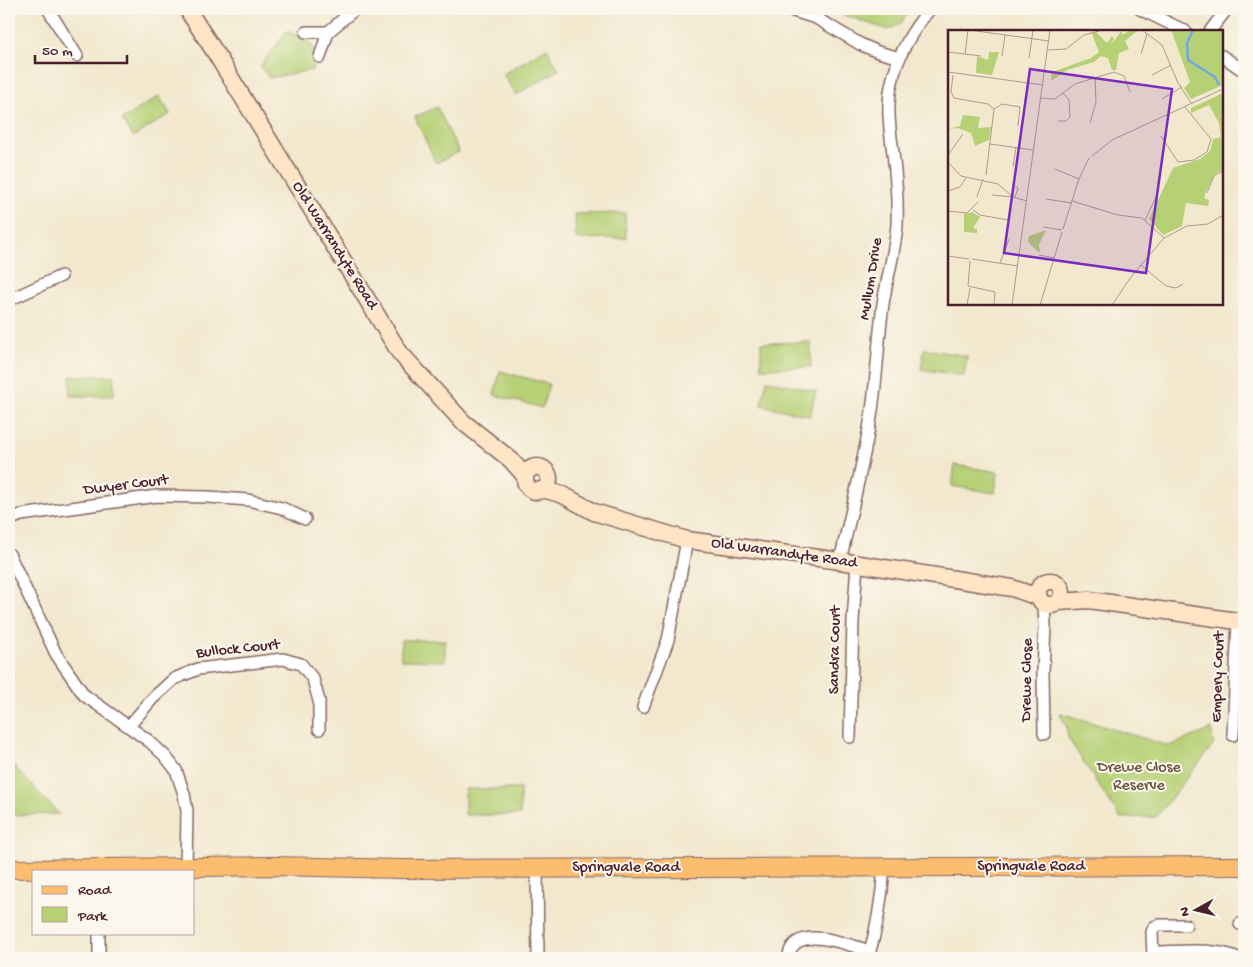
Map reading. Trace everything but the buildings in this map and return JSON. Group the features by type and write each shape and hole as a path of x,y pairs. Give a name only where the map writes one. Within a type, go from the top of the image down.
{"main road":[{"name":"Old Warrandyte Road","path":"187,9 400,353 463,422 511,460 529,471 536,466 544,468 548,474 546,484 594,512 688,540 840,561 1012,588 1050,597"},
{"path":"1050,597 1089,600 1241,622"},
{"name":"Springvale Road","path":"9,869 275,866 402,869 537,869 1244,866"}],"street":[{"path":"48,9 76,56"},
{"path":"320,57 328,32 355,9"},
{"path":"787,9 816,18 860,44 878,52 900,58"},
{"name":"Mullum Drive","path":"840,561 871,417 884,300 895,242 898,202 889,128 892,82 910,36 930,9"},
{"path":"1140,9 1183,30"},
{"path":"1211,30 1227,9"},
{"path":"306,32 328,32"},
{"path":"1223,57 1244,70"},
{"path":"9,300 61,276"},
{"name":"Dwyer Court","path":"9,520 21,516 157,496 208,496 248,500 282,508 305,518"},
{"path":"643,707 668,640 688,540"},
{"path":"9,554 56,654 84,694 149,741 166,756 176,770 184,794 187,811 186,867"},
{"name":"Sandra Court","path":"850,737 852,621 857,564"},
{"name":"Drewe Close","path":"1044,734 1043,672 1045,626 1050,597"},
{"name":"Empery Court","path":"1233,735 1241,622"},
{"name":"Bullock Court","path":"129,726 153,698 174,679 190,672 198,669 283,659 301,664 313,679 319,701 319,730"},
{"path":"788,958 791,949 796,944 813,938 834,940 869,955 878,915 884,867"},
{"path":"537,869 538,958"},
{"path":"1186,925 1154,926 1152,932 1153,955 1224,953 1238,958"},
{"path":"99,934 100,958"}],"green space":[{"path":"826,9 910,9 900,24 888,30"},
{"path":"287,31 311,44 314,54 312,70 269,78 260,66"},
{"path":"547,48 559,70 516,95 503,74"},
{"path":"159,96 170,114 133,137 122,120"},
{"path":"437,107 459,152 436,163 415,117"},
{"path":"625,213 626,238 576,239 575,214"},
{"path":"811,342 811,367 761,368 761,343"},
{"path":"924,349 967,356 964,376 921,369"},
{"path":"500,371 549,384 542,408 494,395"},
{"path":"71,376 114,376 114,396 70,396"},
{"path":"767,380 816,391 810,416 761,405"},
{"path":"955,465 998,472 995,493 952,486"},
{"path":"401,640 445,640 445,661 401,660"},
{"name":"Drewe Close Reserve","path":"1060,713 1169,746 1212,729 1214,744 1156,817 1120,818 1068,738 1067,728"},
{"path":"9,761 59,814 9,815"},
{"path":"465,789 520,789 520,815 465,815"}]}
